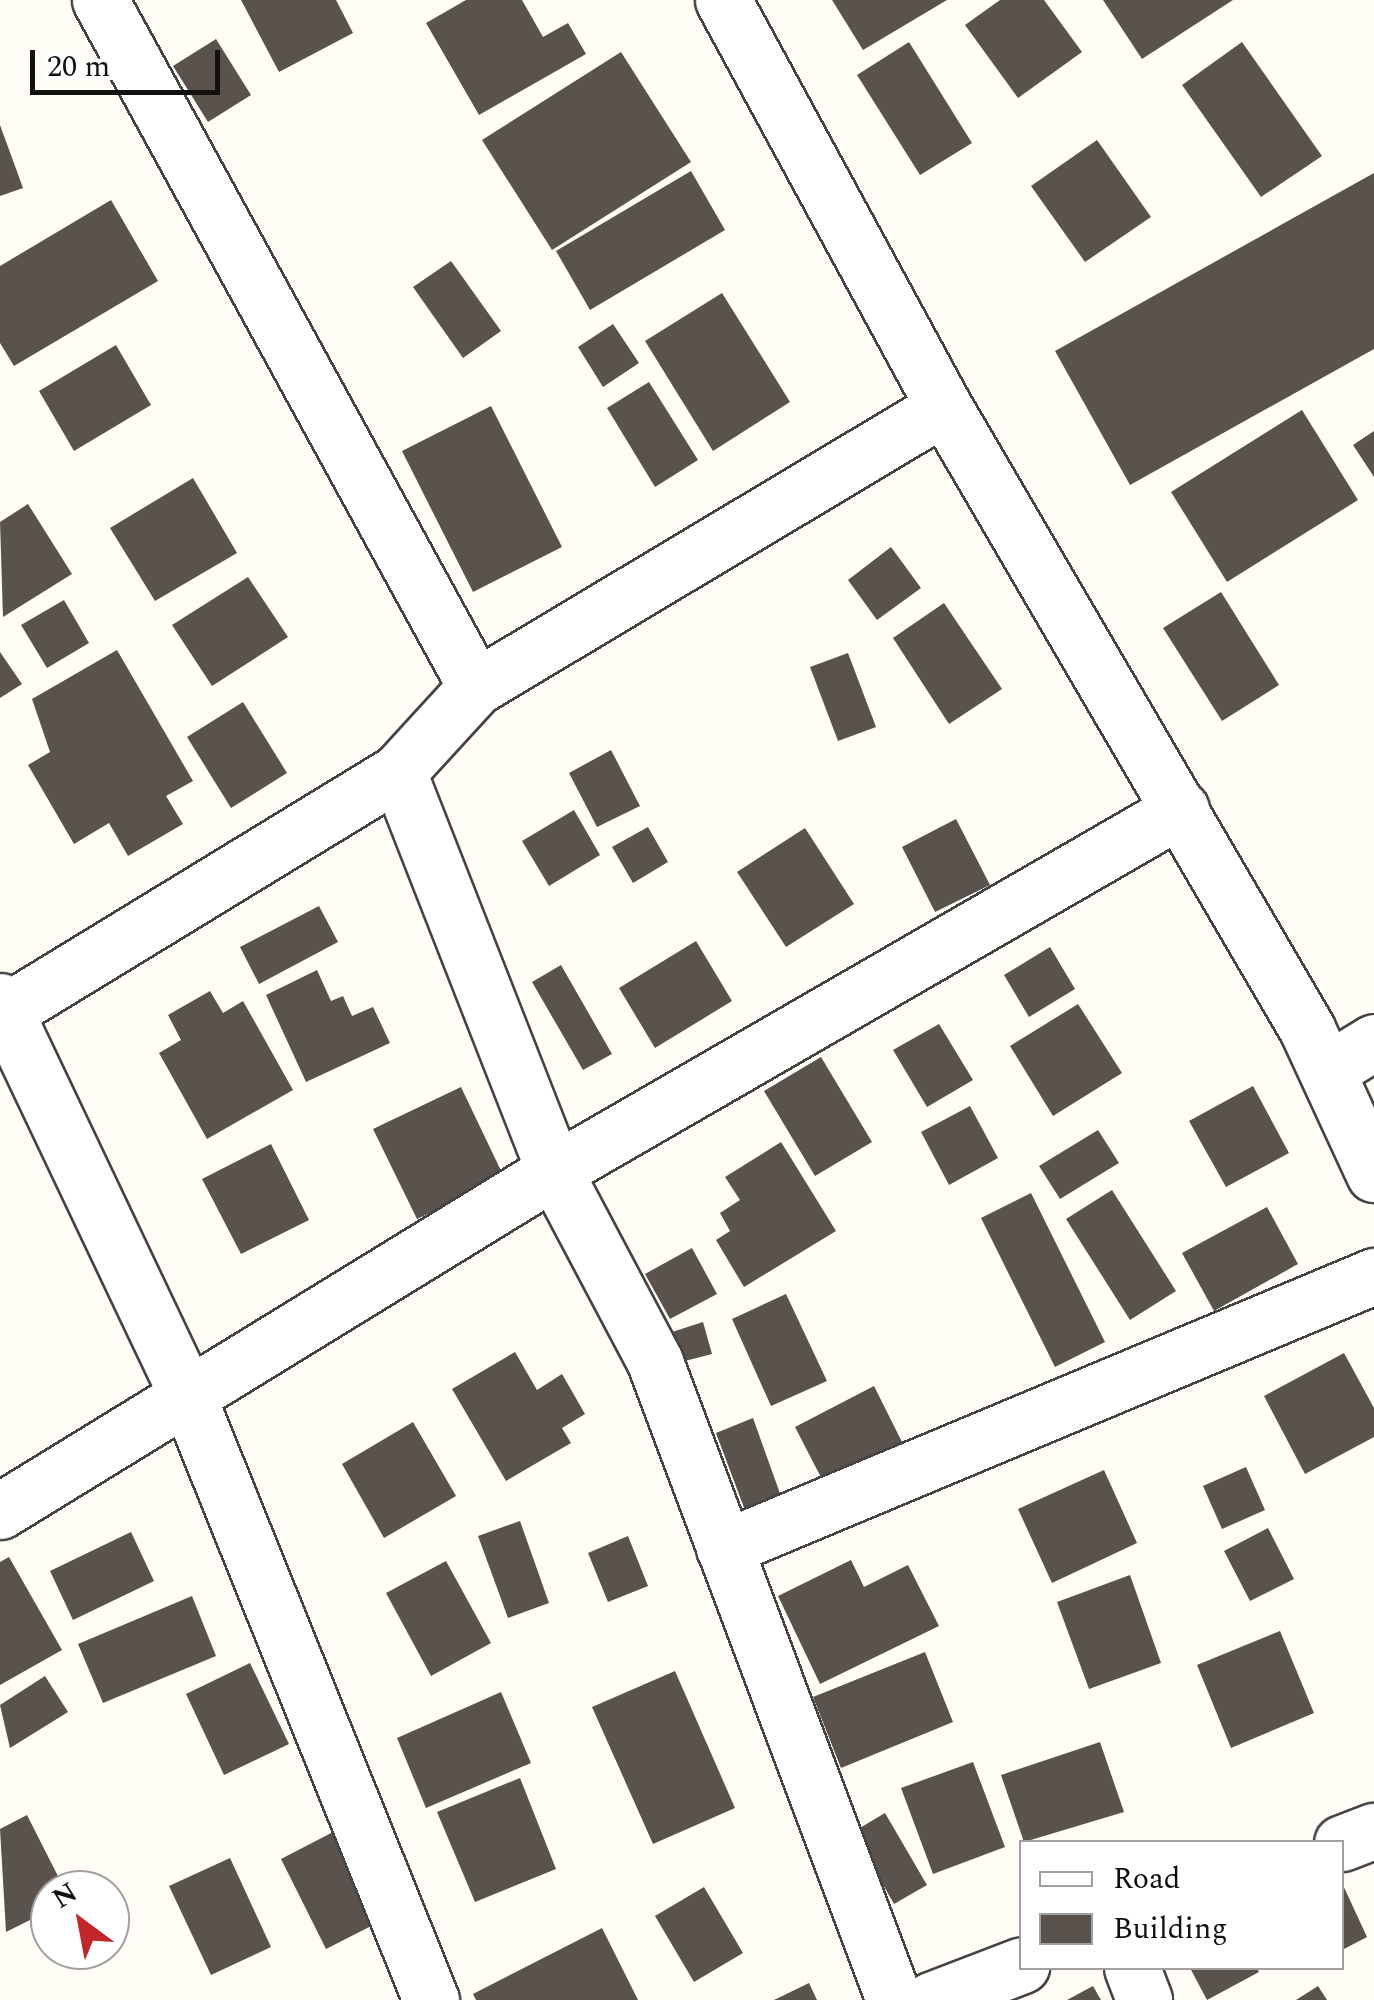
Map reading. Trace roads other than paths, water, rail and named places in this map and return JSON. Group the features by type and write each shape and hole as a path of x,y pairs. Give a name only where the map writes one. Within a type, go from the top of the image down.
{"street":[{"path":"100,0 476,687"},
{"path":"723,0 944,406 1181,808 1327,1071 1374,1174"},
{"path":"431,2000 190,1402 2,1009 398,772 476,687 944,406"},
{"path":"398,772 554,1171 655,1362 894,2000"},
{"path":"0,1510 190,1402 554,1171 1181,808"},
{"path":"1327,1071 1374,1042"},
{"path":"724,1548 1374,1276"},
{"path":"1344,1842 1374,1830"},
{"path":"931,2000 1019,1967"},
{"path":"1133,1970 1144,2000"}]}
